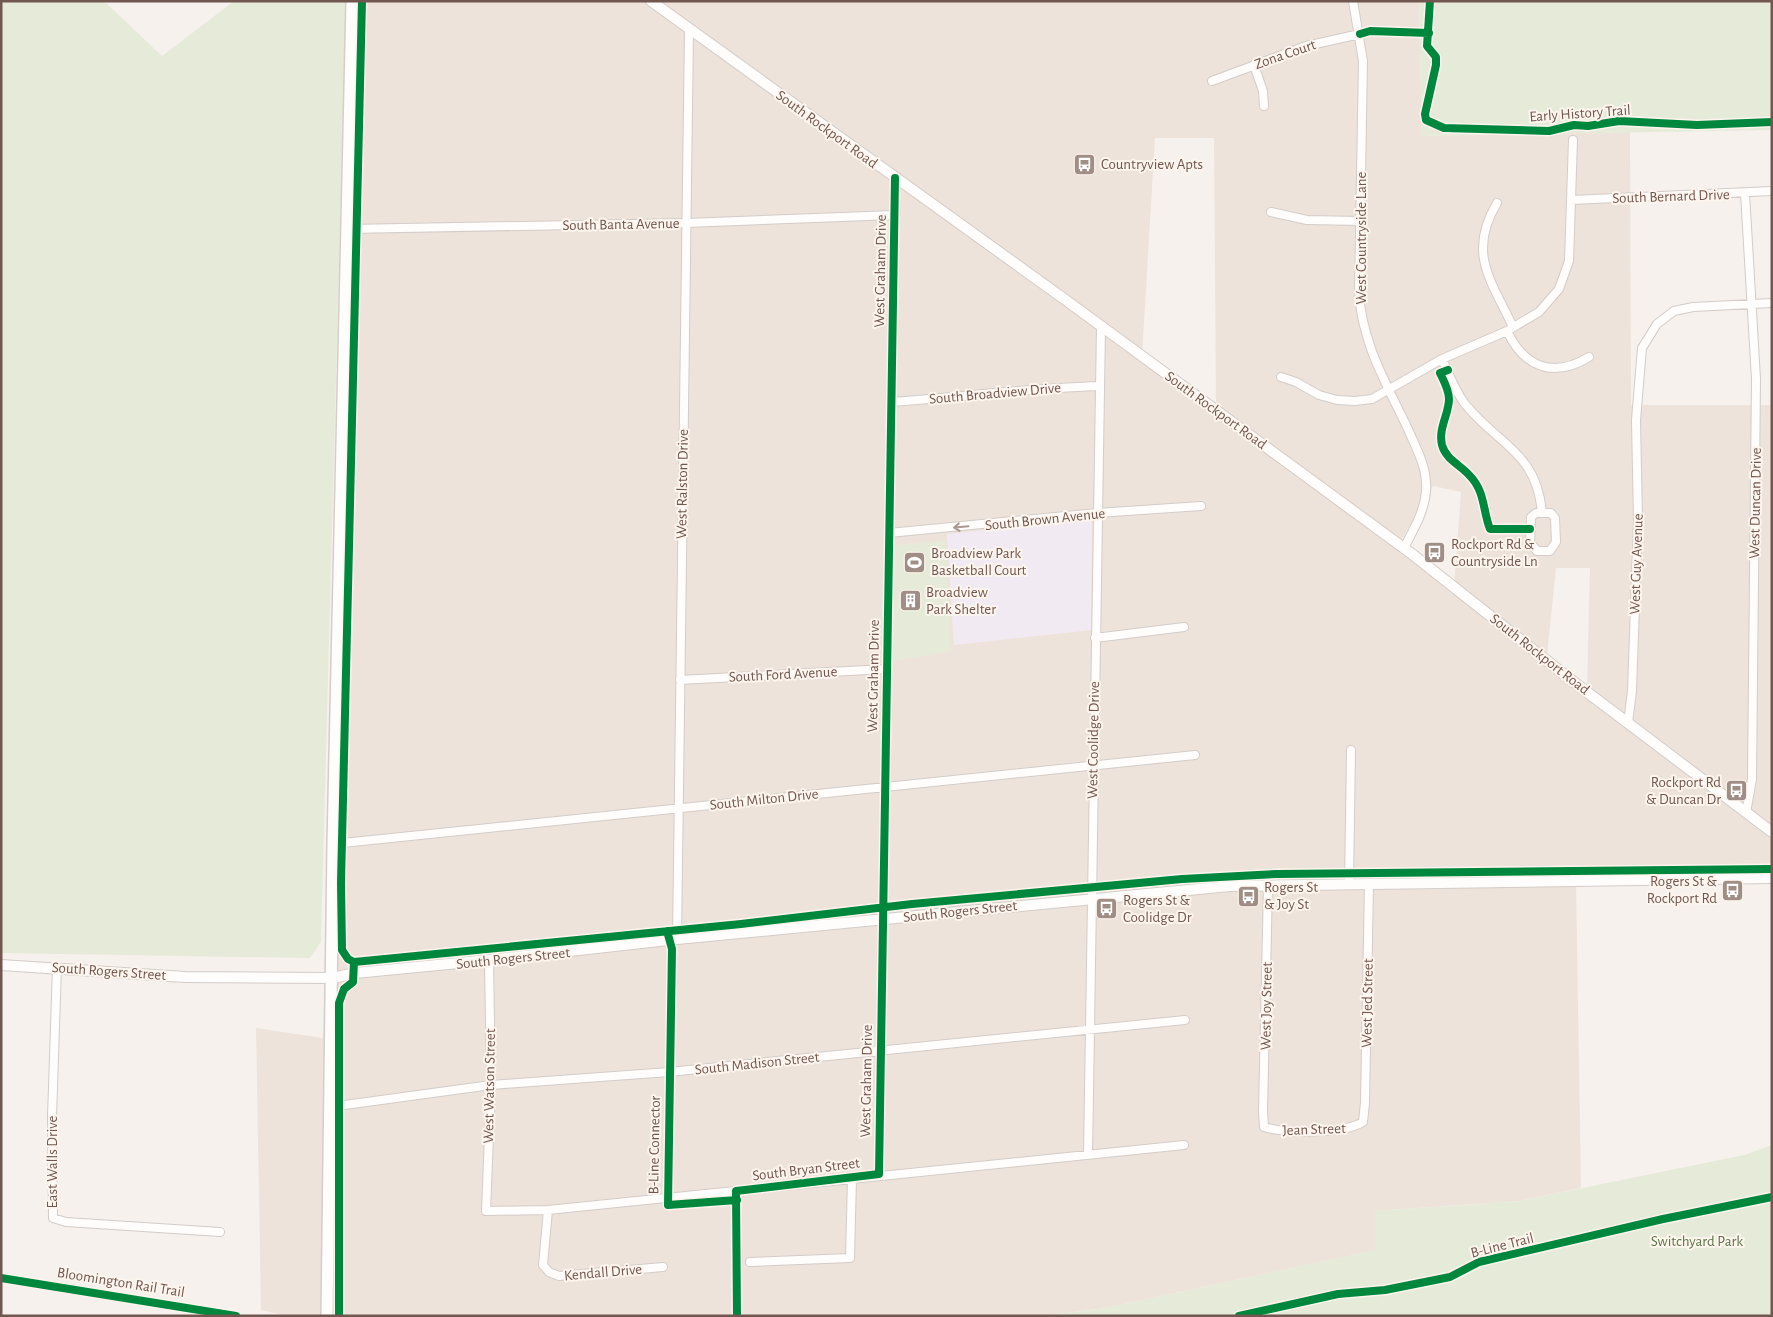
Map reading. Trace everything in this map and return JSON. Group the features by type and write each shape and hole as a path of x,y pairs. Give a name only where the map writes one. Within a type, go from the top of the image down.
{"main road":[{"path":"328,1316 333,844 352,1"}],"street":[{"name":"South Rockport Road","path":"652,1 688,30 1100,326 1404,548 1628,723 1772,832"},
{"name":"West Countryside Lane","path":"1353,1 1363,61 1359,291 1361,321 1369,346 1421,458 1426,480 1423,508 1404,548"},
{"name":"West Ralston Drive","path":"677,938 688,30"},
{"name":"Zona Court","path":"1212,81 1306,46 1360,34"},
{"path":"1254,65 1263,91 1264,106"},
{"path":"1282,377 1296,382 1319,395 1345,401 1372,399 1442,359 1510,329 1547,305 1563,281 1570,261 1573,140"},
{"name":"West Graham Drive","path":"879,1174 895,178"},
{"name":"South Bernard Drive","path":"1571,200 1772,191"},
{"name":"West Duncan Drive","path":"1745,193 1756,405 1752,759 1750,800 1746,813"},
{"path":"1497,203 1486,224 1483,240 1484,258 1510,329 1513,345 1522,355 1541,366 1568,367 1589,357"},
{"path":"1270,212 1307,220 1360,221"},
{"name":"South Banta Avenue","path":"348,229 686,222 894,215"},
{"name":"West Guy Avenue","path":"1628,723 1632,692 1638,521 1636,406 1642,348 1657,324 1674,311 1693,307 1772,302"},
{"name":"West Coolidge Drive","path":"1088,1155 1091,1029 1092,765 1100,326"},
{"path":"1442,359 1464,403 1516,452 1529,468 1541,496 1542,513"},
{"name":"South Broadview Drive","path":"891,402 979,396 1035,388 1099,386"},
{"name":"South Brown Avenue","path":"889,534 1097,513 1201,506"},
{"path":"1536,513 1542,513 1551,513 1556,521 1556,542 1550,551 1537,551 1530,543 1531,517 1536,513"},
{"path":"1095,638 1184,627"},
{"name":"South Ford Avenue","path":"680,680 886,669"},
{"path":"1350,884 1351,750"},
{"name":"South Milton Drive","path":"333,844 1196,755"},
{"name":"South Rogers Street","path":"1,965 58,967 185,977 333,978 355,973 489,960 677,938 1091,898 1268,885 1772,878"},
{"name":"West Jed Street","path":"1363,1122 1365,1104 1369,883"},
{"name":"West Joy Street","path":"1264,1127 1268,885"},
{"name":"West Watson Street","path":"486,1211 491,1085 489,960"},
{"name":"East Walls Drive","path":"58,967 52,1118 53,1218 66,1222 220,1232"},
{"name":"South Madison Street","path":"330,1107 491,1085 669,1072 1185,1020"},
{"name":"Jean Street","path":"1264,1127 1274,1130 1336,1130 1351,1129 1363,1122"},
{"name":"South Bryan Street","path":"486,1211 548,1210 879,1174 1184,1146"},
{"path":"750,1262 850,1258 852,1178"},
{"name":"Kendall Drive","path":"548,1210 544,1265 549,1272 559,1276 662,1267"}],"shaded area":[{"path":"347,1 1419,1 1422,136 1630,132 1631,405 1772,405 1772,879 1576,881 1581,1188 1519,1201 1375,1211 1376,1250 1106,1308 1041,1316 286,1316 261,1310 256,1028 323,1038","holes":["1155,138 1214,138 1216,411 1142,356","1433,486 1461,492 1454,587 1398,546","1556,568 1590,568 1587,686 1547,656"]},
{"path":"1092,519 1091,630 954,645 947,534"}],"green space":[{"path":"1,1 104,1 162,56 234,1 346,1 321,942 310,958 1,953"},
{"path":"1419,1 1772,1 1772,130 1422,136"},
{"path":"946,541 951,651 891,661 895,545"},
{"name":"Switchyard Park","path":"1772,1145 1772,1316 1041,1316 1106,1308 1375,1250 1375,1211 1519,1201 1744,1155"}],"cycle path":[{"path":"362,1 341,883 342,950 348,959 354,962 741,924 912,904 1182,879 1277,874 1772,869"},
{"name":"Early History Trail","path":"1430,1 1427,46 1436,57 1436,65 1425,114 1426,120 1444,128 1549,131 1574,125 1588,126 1619,121 1697,125 1772,122"},
{"path":"1360,34 1370,31 1429,33"},
{"path":"737,1316 736,1191 879,1174 895,178"},
{"path":"1448,370 1440,373 1449,399 1441,433 1444,450 1475,482 1481,495 1490,529 1530,529"},
{"name":"B-Line Connector","path":"667,931 672,949 668,1205 737,1200"},
{"path":"339,1316 339,1003 344,989 353,982 354,962"},
{"name":"B-Line Trail","path":"1239,1316 1338,1294 1385,1290 1450,1277 1479,1262 1663,1219 1772,1197"},
{"name":"Bloomington Rail Trail","path":"1,1278 236,1316"}],"place":[{"name":"Countryview Apts","path":"1085,164"},
{"name":"Rockport Rd & Countryside Ln","path":"1435,553"},
{"name":"Broadview Park Basketball Court","path":"915,562"},
{"name":"Broadview Park Shelter","path":"910,601"},
{"name":"Rockport Rd & Duncan Dr","path":"1737,791"},
{"name":"Rogers St & Rockport Rd","path":"1733,890"},
{"name":"Rogers St & Joy St","path":"1248,896"},
{"name":"Rogers St & Coolidge Dr","path":"1107,909"}]}
